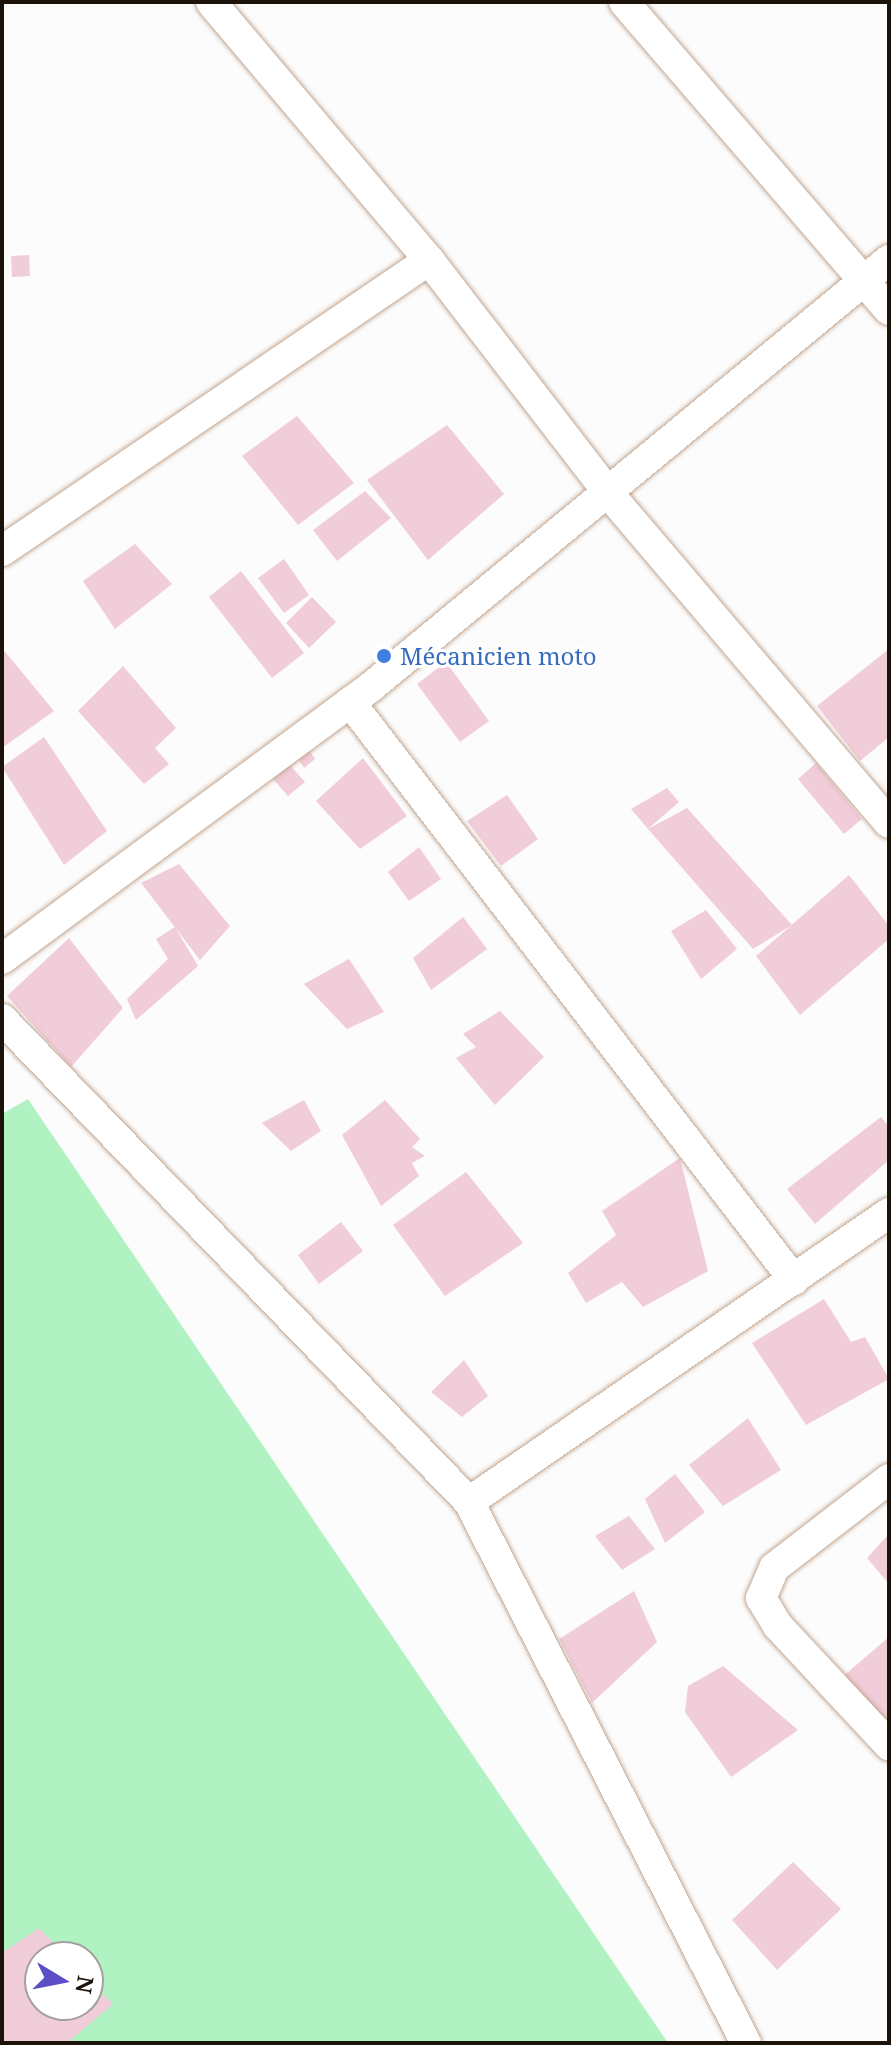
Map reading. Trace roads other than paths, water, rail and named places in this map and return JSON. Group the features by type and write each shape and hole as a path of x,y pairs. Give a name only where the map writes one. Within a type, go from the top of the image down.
{"street":[{"path":"211,2 429,260 609,494 889,823"},
{"path":"624,2 889,310"},
{"path":"2,551 429,260"},
{"path":"2,959 350,702 609,494 889,260"},
{"path":"350,702 794,1280"},
{"path":"2,1019 469,1502 746,2043"},
{"path":"469,1502 889,1213"},
{"path":"889,1479 774,1568 761,1598 778,1626 889,1745"}],"place":[{"name":"Mécanicien moto","path":"384,656"}]}
